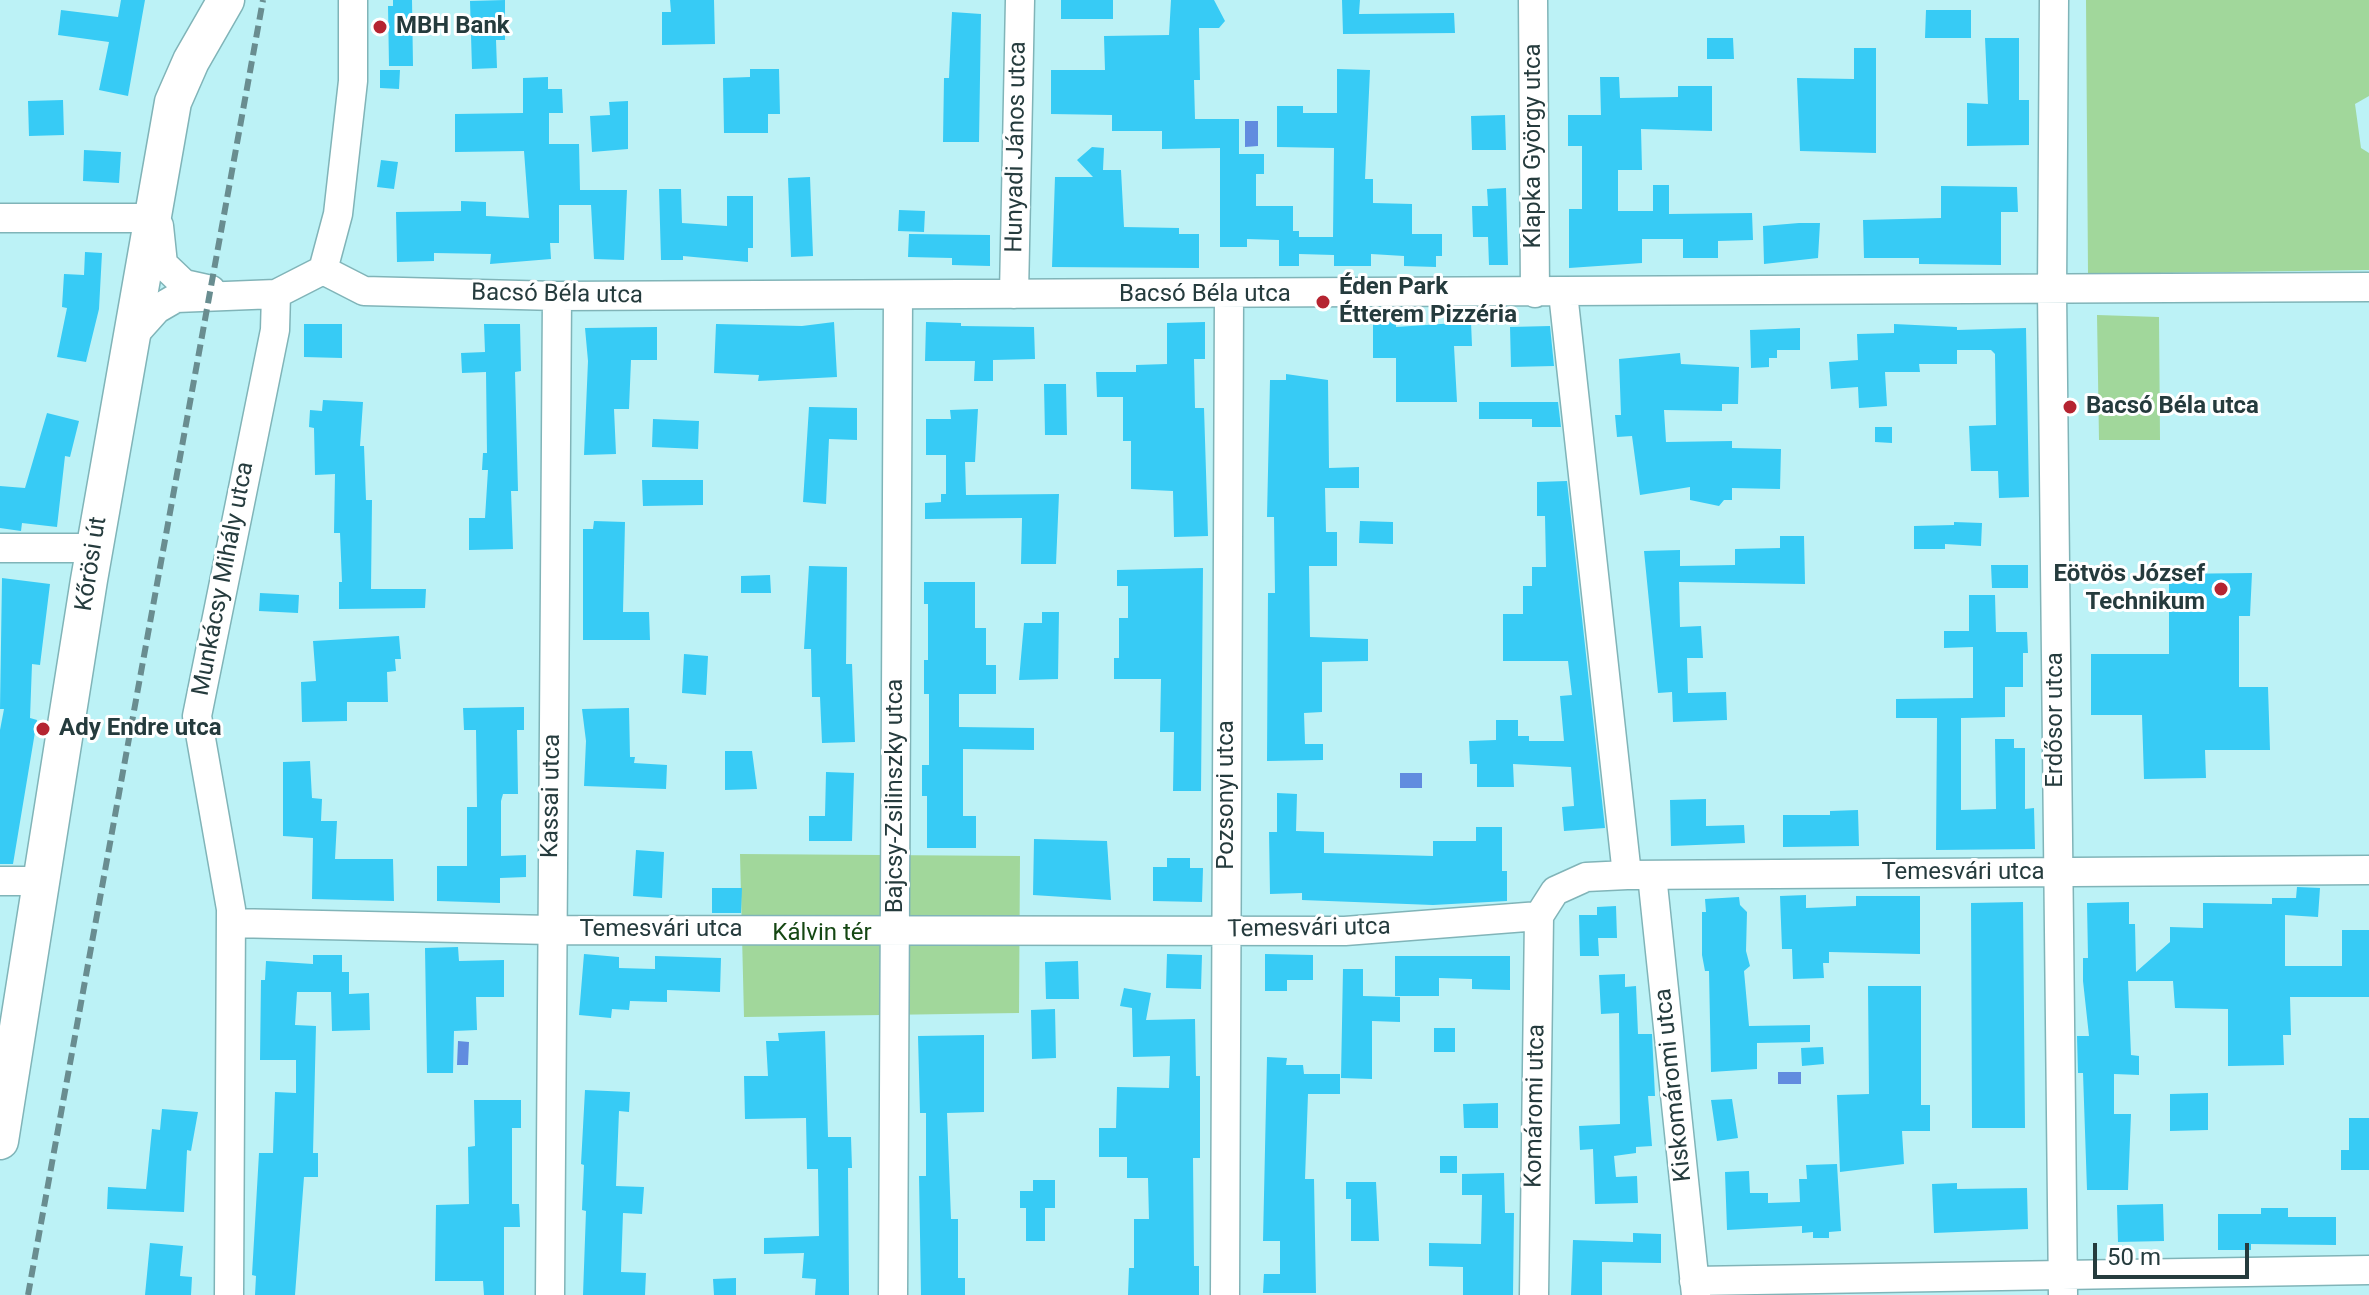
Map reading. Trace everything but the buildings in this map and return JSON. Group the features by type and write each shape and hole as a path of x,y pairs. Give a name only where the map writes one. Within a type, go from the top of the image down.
{"main road":[{"name":"Kőrösi út","path":"0,1141 153,202 173,102 191,61 226,0"}],"street":[{"path":"131,338 157,309 176,298 276,294 323,270 338,214 353,81 353,0"},
{"name":"Hunyadi János utca","path":"1014,294 1020,0"},
{"name":"Klapka György utca","path":"1533,0 1535,293"},
{"name":"Erdősor utca","path":"2054,0 2052,291 2063,1285"},
{"path":"0,218 153,202 163,264 184,284 243,295"},
{"name":"Bacsó Béla utca","path":"323,270 364,291 557,296 2052,291 2369,287"},
{"name":"Kiskomáromi utca","path":"1563,293 1695,1288"},
{"name":"Munkácsy Mihály utca","path":"229,1295 231,923 197,716 275,330 276,294"},
{"name":"Pozsonyi utca","path":"1225,1295 1229,295"},
{"name":"Kassai utca","path":"550,1295 557,296"},
{"name":"Bajcsy-Zsilinszky utca","path":"893,1295 898,296"},
{"path":"0,548 95,548"},
{"name":"Temesvári utca","path":"231,923 551,930 1345,931 1539,916 1555,891 1586,877 2369,870"},
{"path":"0,881 40,881"},
{"name":"Komáromi utca","path":"1534,1295 1539,916"},
{"path":"1695,1288 2063,1285 2369,1270"}],"green space":[{"path":"2086,0 2369,0 2369,96 2355,104 2361,148 2369,153 2369,270 2088,274"},
{"path":"2097,315 2159,317 2160,440 2099,440"},
{"name":"Kálvin tér","path":"740,854 1020,856 1019,1013 744,1017"}],"water":[{"path":"1245,121 1258,121 1258,146 1245,147"},
{"path":"1400,773 1422,773 1422,788 1400,788"},
{"path":"458,1041 469,1042 468,1065 457,1065"},
{"path":"1778,1072 1801,1072 1801,1084 1778,1084"}],"railway":[{"path":"28,1295 263,0"}],"place":[{"name":"MBH Bank","path":"380,27"},
{"name":"Éden Park Étterem Pizzéria","path":"1323,302"},
{"name":"Bacsó Béla utca","path":"2070,407"},
{"name":"Eötvös József Technikum","path":"2221,589"},
{"name":"Ady Endre utca","path":"43,729"}]}
